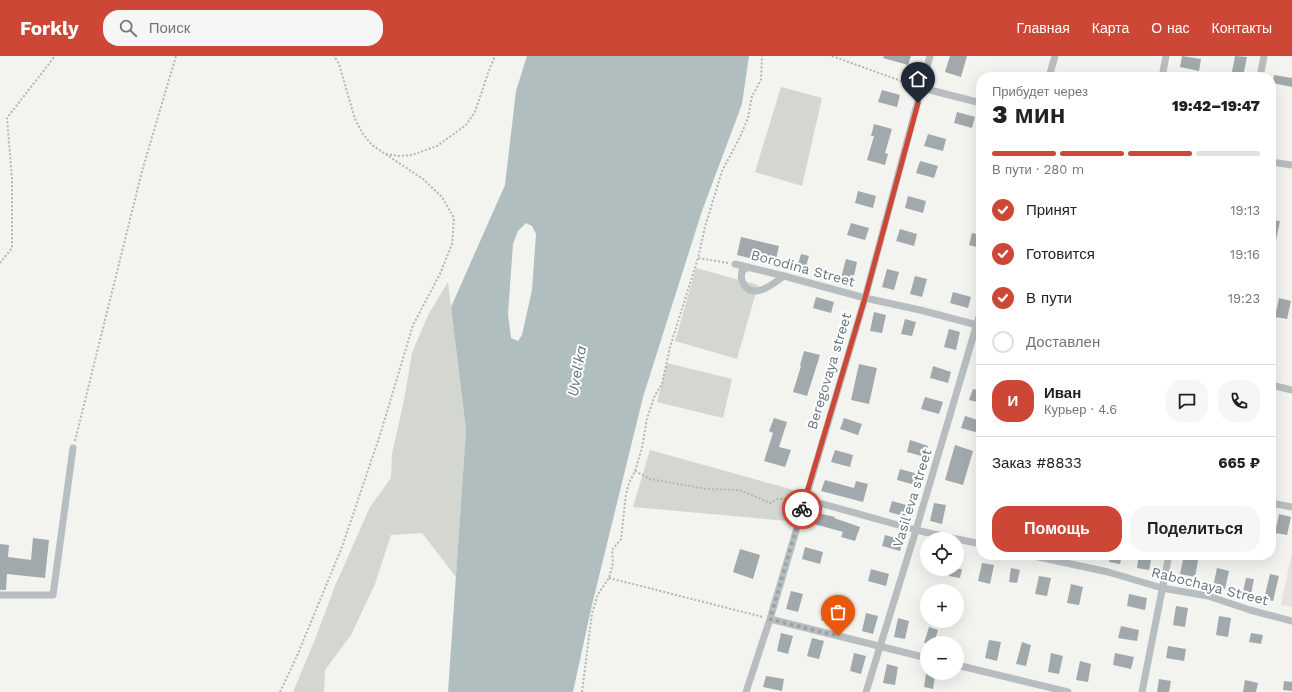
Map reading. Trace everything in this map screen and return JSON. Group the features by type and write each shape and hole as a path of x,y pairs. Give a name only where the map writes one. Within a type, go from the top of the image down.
{"street":[{"name":"Beregovaya street","path":"746,692 770,619 865,298 930,56"},
{"path":"1050,72 1055,56"},
{"path":"1163,72 1166,56"},
{"path":"1261,72 1264,56"},
{"path":"922,88 976,102"},
{"path":"1276,163 1292,165"},
{"name":"Borodina Street","path":"735,264 865,298 976,324"},
{"path":"748,267 742,271 742,282 747,288 754,291 769,286 784,276"},
{"name":"Vasil'eva street","path":"866,692 976,335"},
{"path":"1276,386 1292,390"},
{"path":"0,595 53,595 73,448"},
{"path":"805,500 925,532"},
{"path":"1276,504 1292,507"},
{"path":"964,540 976,543"},
{"name":"Rabochaya Street","path":"1052,560 1108,572 1162,588 1208,596 1250,610 1292,621"},
{"path":"1142,692 1167,560"},
{"path":"770,619 920,656"},
{"path":"964,667 1068,692"}],"path":[{"path":"0,262 12,248 12,179 7,118 55,56"},
{"path":"73,448 142,171 176,56"},
{"path":"280,692 342,547 380,435 413,325 440,274 452,244 454,218 442,197 423,179 372,145 362,134 355,119 339,64 334,56"},
{"path":"384,154 399,156 412,154 438,146 466,125 475,112 495,56"},
{"path":"582,692 592,613 598,594 609,578 613,563 612,550 621,539 626,494 642,448 647,418 655,395 662,384 670,346 698,258 722,170 740,137 748,118 752,96 761,80 762,56"},
{"path":"832,56 922,88"},
{"path":"698,258 735,264"},
{"path":"635,471 650,479 707,489 739,490 771,503 777,499 805,500"},
{"path":"609,578 770,619"}],"shaded area":[{"path":"781,87 822,98 802,186 755,172"},
{"path":"696,268 758,285 737,359 675,341"},
{"path":"448,282 466,430 456,577 422,533 391,535 375,584 351,635 325,670 324,692 293,692 335,586 370,507 391,478 392,454 404,400 412,353 428,315"},
{"path":"667,363 732,379 723,418 657,402"},
{"path":"650,450 797,491 788,521 633,507"},
{"path":"1292,556 1292,607 1281,605"}],"water":[{"name":"Uvel'ka","path":"527,56 749,56 742,104 702,211 643,397 591,609 573,692 448,692 466,430 451,307 505,185 516,91","holes":["526,223 532,226 536,234 532,290 522,335 518,341 511,338 508,314 513,244 518,231"]}],"building":[{"path":"884,56 911,56 908,65 883,58"},
{"path":"950,56 967,56 961,77 945,72"},
{"path":"1182,56 1201,59 1199,71 1180,67"},
{"path":"1235,56 1247,57 1244,72 1232,72"},
{"path":"1276,75 1292,78 1292,87 1276,84"},
{"path":"882,90 900,95 897,107 878,102"},
{"path":"957,112 975,117 972,128 954,123"},
{"path":"874,124 892,129 885,153 888,154 885,165 867,160 874,136 871,136"},
{"path":"928,134 946,139 943,151 924,146"},
{"path":"920,161 938,166 934,178 916,173"},
{"path":"858,191 876,196 873,208 855,203"},
{"path":"908,196 926,201 923,213 905,208"},
{"path":"1276,221 1280,221 1276,240"},
{"path":"851,223 869,228 865,240 847,235"},
{"path":"900,229 917,234 914,246 896,241"},
{"path":"972,233 976,234 976,247 969,245"},
{"path":"741,237 779,246 775,264 737,255"},
{"path":"801,254 809,256 805,270 797,268"},
{"path":"846,259 857,262 853,281 841,278"},
{"path":"887,269 899,272 894,290 882,287"},
{"path":"915,276 927,279 922,297 910,294"},
{"path":"953,292 971,297 968,308 950,303"},
{"path":"816,297 834,302 831,313 813,308"},
{"path":"1279,298 1291,301 1287,319 1276,317"},
{"path":"874,312 886,315 882,333 870,331"},
{"path":"905,319 916,322 912,336 901,334"},
{"path":"949,329 960,332 956,350 944,347"},
{"path":"804,351 820,355 807,396 793,392"},
{"path":"859,364 877,368 869,404 851,400"},
{"path":"933,366 951,372 948,383 930,378"},
{"path":"973,389 976,390 976,402 969,400"},
{"path":"925,397 943,402 939,414 921,409"},
{"path":"965,416 976,419 976,432 961,428"},
{"path":"774,418 787,422 779,447 791,450 785,467 764,461 773,433 769,431"},
{"path":"844,418 862,424 858,435 840,429"},
{"path":"910,440 928,446 925,457 907,452"},
{"path":"955,445 973,451 963,485 945,480"},
{"path":"835,450 853,455 850,467 831,462"},
{"path":"900,469 918,474 915,485 897,480"},
{"path":"825,480 854,488 856,481 868,484 863,502 821,491"},
{"path":"892,501 910,506 907,517 889,512"},
{"path":"934,503 946,505 942,524 930,521"},
{"path":"817,513 835,517 834,518 860,527 855,541 841,537 843,532 814,524"},
{"path":"1279,514 1291,517 1287,535 1276,533"},
{"path":"885,535 903,540 900,551 882,546"},
{"path":"33,538 49,540 45,578 7,574 6,590 0,590 0,544 9,545 8,557 31,560"},
{"path":"805,547 823,552 820,564 802,559"},
{"path":"740,549 760,555 753,579 733,572"},
{"path":"1109,560 1121,560 1120,564 1109,562"},
{"path":"1138,560 1151,560 1149,570 1137,568"},
{"path":"1183,560 1198,560 1195,577 1180,574"},
{"path":"982,563 994,565 990,584 978,581"},
{"path":"1011,568 1020,570 1017,583 1009,582"},
{"path":"1217,568 1229,571 1225,589 1213,587"},
{"path":"871,569 889,574 886,586 868,581"},
{"path":"1270,574 1279,576 1273,601 1264,599"},
{"path":"949,576 960,576 960,578"},
{"path":"1039,576 1051,578 1047,596 1035,594"},
{"path":"1246,578 1254,579 1251,594 1243,592"},
{"path":"1071,584 1083,587 1079,605 1067,603"},
{"path":"791,591 803,594 798,612 786,609"},
{"path":"1129,594 1147,598 1145,610 1127,606"},
{"path":"826,601 846,606 841,625 821,620"},
{"path":"1176,606 1188,608 1185,627 1173,625"},
{"path":"866,613 878,616 873,634 862,631"},
{"path":"1219,616 1231,618 1228,637 1216,635"},
{"path":"898,618 909,621 905,639 894,637"},
{"path":"1121,626 1139,630 1137,641 1118,638"},
{"path":"929,628 938,630 936,636 926,636"},
{"path":"781,633 793,636 788,654 777,651"},
{"path":"1251,633 1263,635 1261,644 1249,642"},
{"path":"812,638 824,641 819,659 807,656"},
{"path":"989,640 1001,642 997,661 985,658"},
{"path":"1022,642 1031,645 1026,666 1016,664"},
{"path":"1168,646 1186,649 1184,661 1166,658"},
{"path":"854,653 866,656 861,674 850,671"},
{"path":"1051,653 1063,656 1059,674 1048,672"},
{"path":"1115,653 1134,657 1131,669 1113,665"},
{"path":"1080,661 1091,664 1088,682 1076,680"},
{"path":"887,664 898,667 895,685 883,683"},
{"path":"766,676 784,679 782,691 763,687"},
{"path":"1159,679 1171,681 1169,692 1157,692"},
{"path":"925,680 934,680 933,689 924,687"},
{"path":"1245,680 1258,683 1256,692 1243,692"},
{"path":"1284,681 1292,682 1292,691 1283,690"}],"way so far":[{"path":"802,509 770,619 838,636"}],"route":[{"path":"802,509 865,298 918,103"}]}
